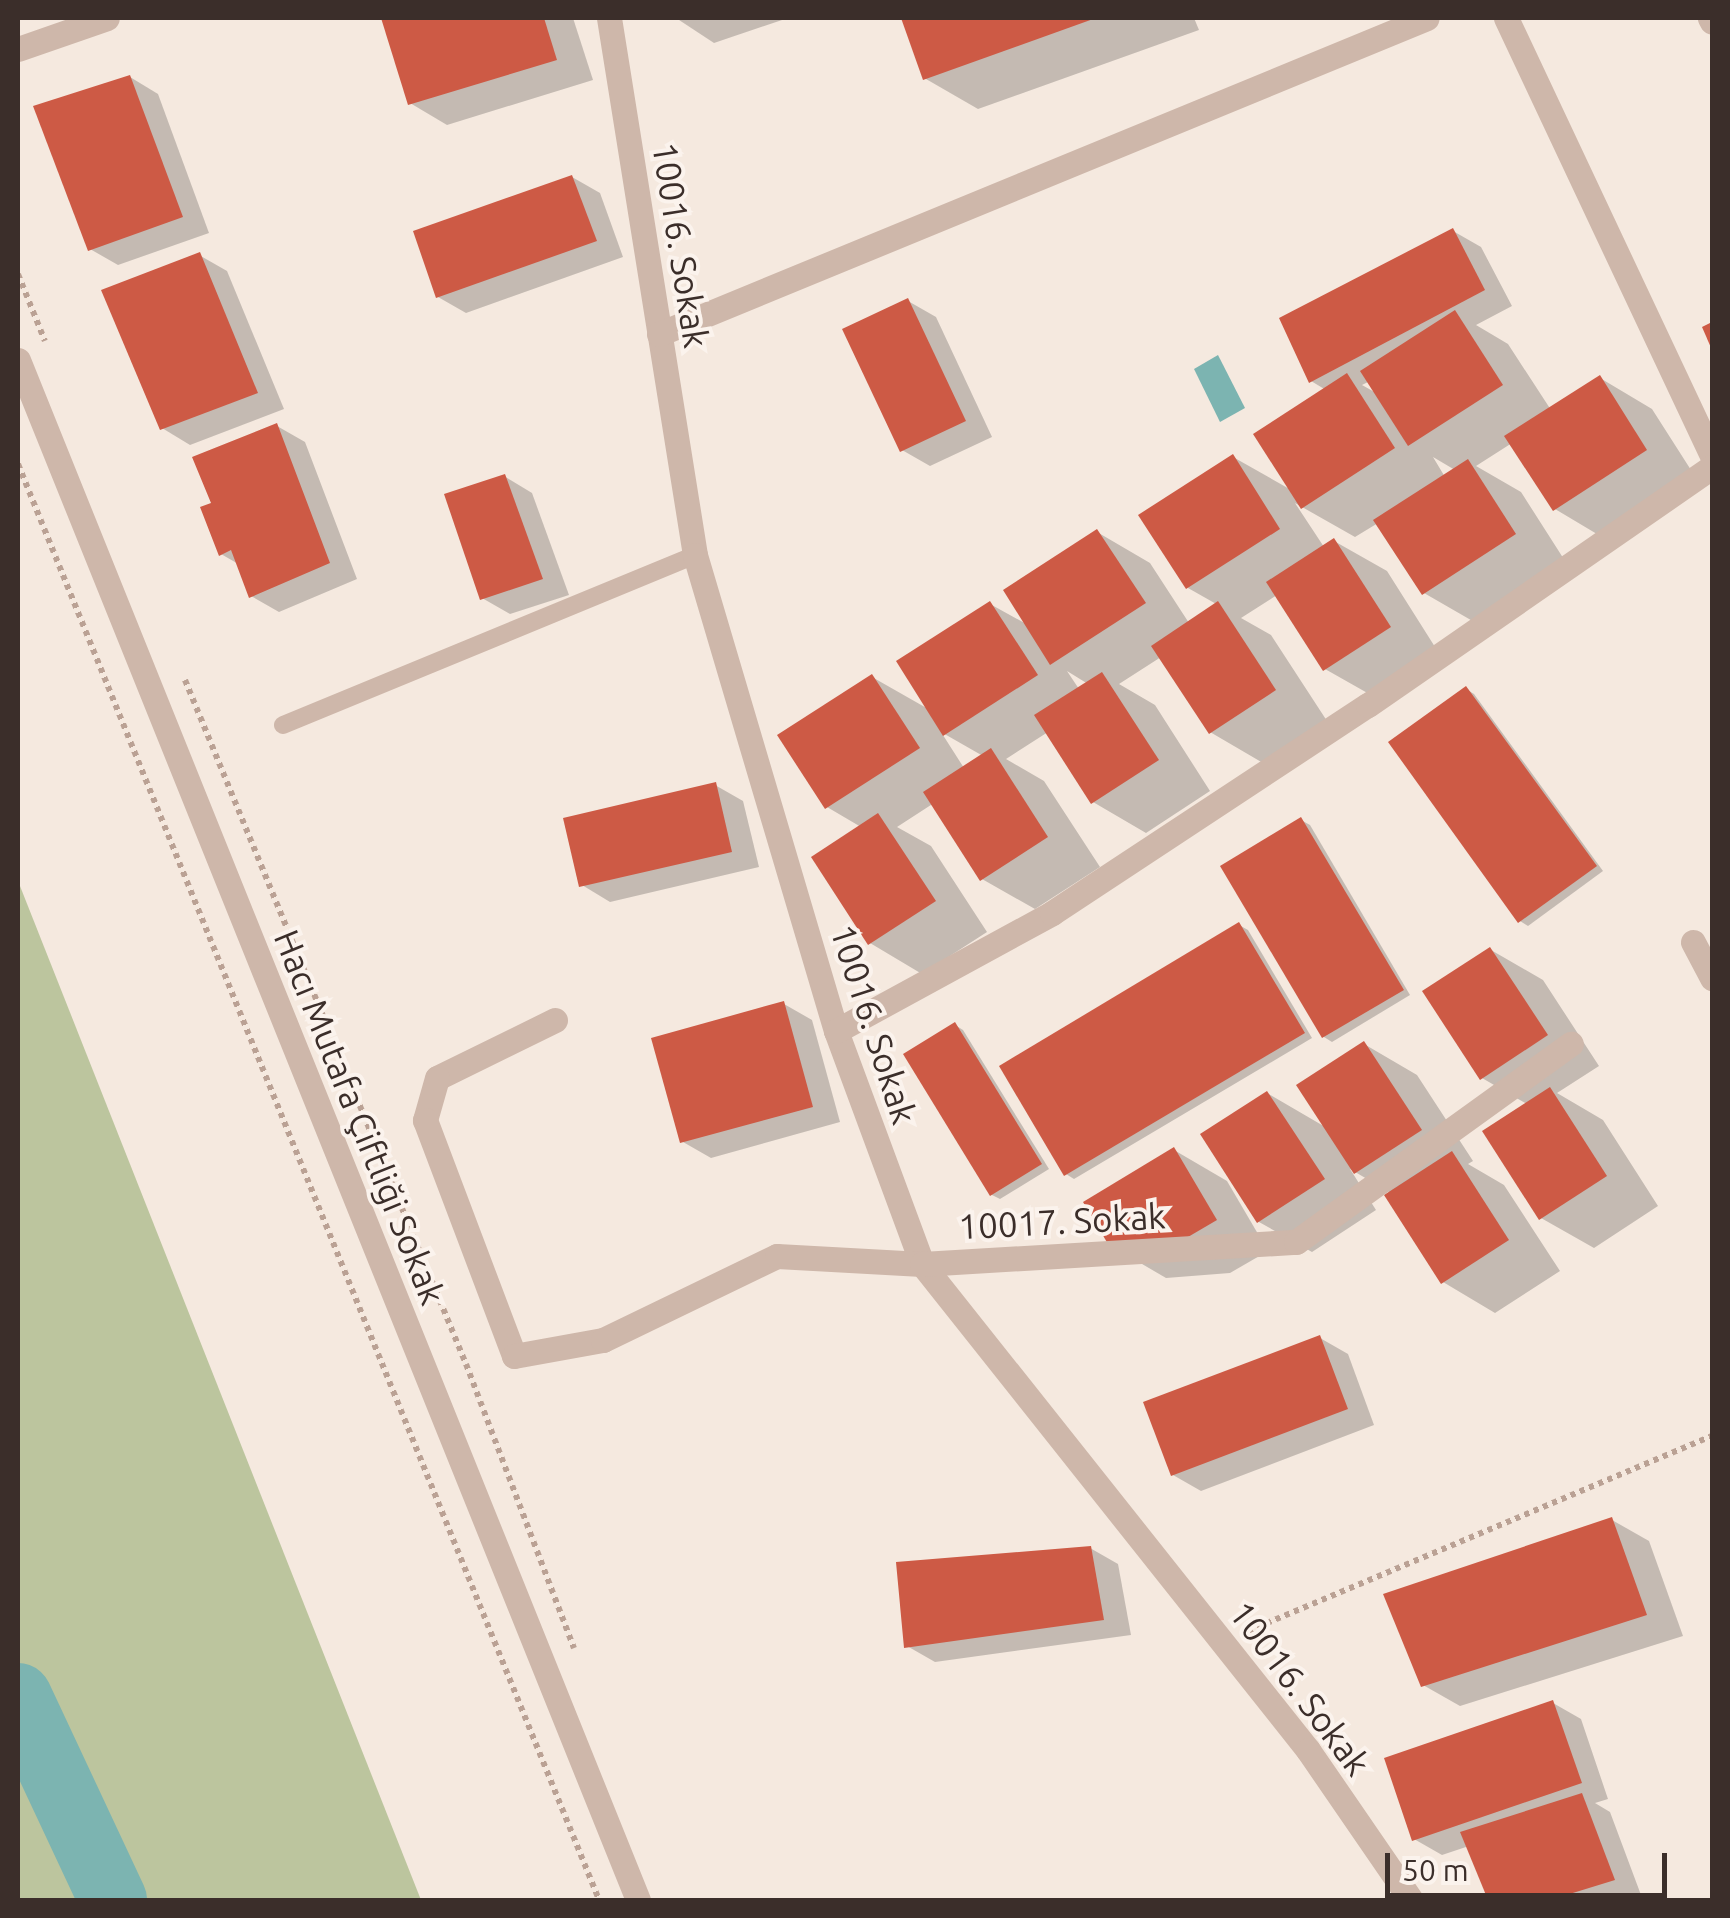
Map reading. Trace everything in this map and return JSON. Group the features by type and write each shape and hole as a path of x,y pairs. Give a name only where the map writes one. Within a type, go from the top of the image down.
{"street":[{"path":"18,49 107,18"},
{"name":"10016. Sokak","path":"609,18 695,555 836,1032 922,1264 1308,1750 1412,1900"},
{"path":"659,334 1427,18"},
{"path":"1506,18 1712,455"},
{"name":"Hacı Mutafa Çiftliği Sokak","path":"18,360 638,1900"},
{"path":"836,1032 1052,913 1368,706 1712,467"},
{"path":"1693,942 1712,978"},
{"name":"10017. Sokak","path":"555,1020 437,1078 425,1120 514,1356 603,1340 777,1256 922,1264 1296,1242 1572,1044"}],"lane":[{"path":"282,725 695,555"}],"path":[{"path":"18,274 48,348"},
{"path":"18,464 599,1900"},
{"path":"177,662 466,1364 578,1658"},
{"path":"1222,1642 1712,1436"}],"green space":[{"path":"18,881 109,1111 421,1900 18,1900"}],"water":[{"path":"1218,355 1245,408 1220,422 1194,369"}],"building":[{"path":"381,18 544,18 557,60 408,105"},
{"path":"901,18 1096,18 923,80"},
{"path":"130,75 183,217 88,251 33,106"},
{"path":"572,175 597,241 436,298 413,231"},
{"path":"1453,228 1485,290 1309,383 1279,318"},
{"path":"200,252 258,393 160,430 101,290"},
{"path":"908,298 966,421 900,452 842,329"},
{"path":"1455,310 1503,385 1408,446 1360,371"},
{"path":"1712,322 1712,350 1702,327"},
{"path":"1347,373 1395,448 1301,509 1253,434"},
{"path":"1600,375 1647,450 1553,511 1504,436"},
{"path":"277,423 330,563 249,598 231,550 219,556 200,507 211,503 192,457"},
{"path":"1233,454 1280,529 1186,589 1138,515"},
{"path":"1468,459 1516,534 1422,595 1373,520"},
{"path":"505,474 543,579 480,600 444,494"},
{"path":"1097,529 1146,603 1050,665 1003,590"},
{"path":"1334,538 1391,627 1323,671 1266,582"},
{"path":"990,601 1038,675 943,736 896,661"},
{"path":"1218,601 1276,690 1209,734 1151,646"},
{"path":"1102,672 1159,760 1091,804 1034,715"},
{"path":"872,674 920,748 825,809 777,735"},
{"path":"1466,686 1597,866 1518,923 1388,742"},
{"path":"991,748 1048,837 980,881 923,792"},
{"path":"716,782 732,852 579,887 563,818"},
{"path":"878,813 936,901 868,945 811,857"},
{"path":"1301,817 1404,990 1322,1038 1220,866"},
{"path":"1239,922 1305,1033 1064,1176 999,1066"},
{"path":"1490,947 1548,1035 1480,1080 1422,991"},
{"path":"784,1001 813,1107 680,1143 651,1038"},
{"path":"955,1022 1042,1164 990,1196 903,1054"},
{"path":"1364,1041 1422,1130 1354,1174 1296,1085"},
{"path":"1550,1087 1607,1176 1539,1220 1482,1131"},
{"path":"1267,1091 1325,1179 1257,1223 1200,1134"},
{"path":"1174,1147 1217,1220 1176,1244 1111,1249 1083,1202"},
{"path":"1452,1151 1509,1240 1441,1284 1384,1195"},
{"path":"1320,1335 1348,1409 1171,1476 1143,1402"},
{"path":"1612,1517 1647,1615 1421,1687 1383,1594"},
{"path":"1091,1546 1104,1620 904,1648 896,1562"},
{"path":"1553,1700 1582,1783 1412,1841 1384,1758"},
{"path":"1582,1793 1615,1880 1550,1900 1488,1900 1460,1832"}],"waterway":[{"path":"18,1697 113,1900"}]}
